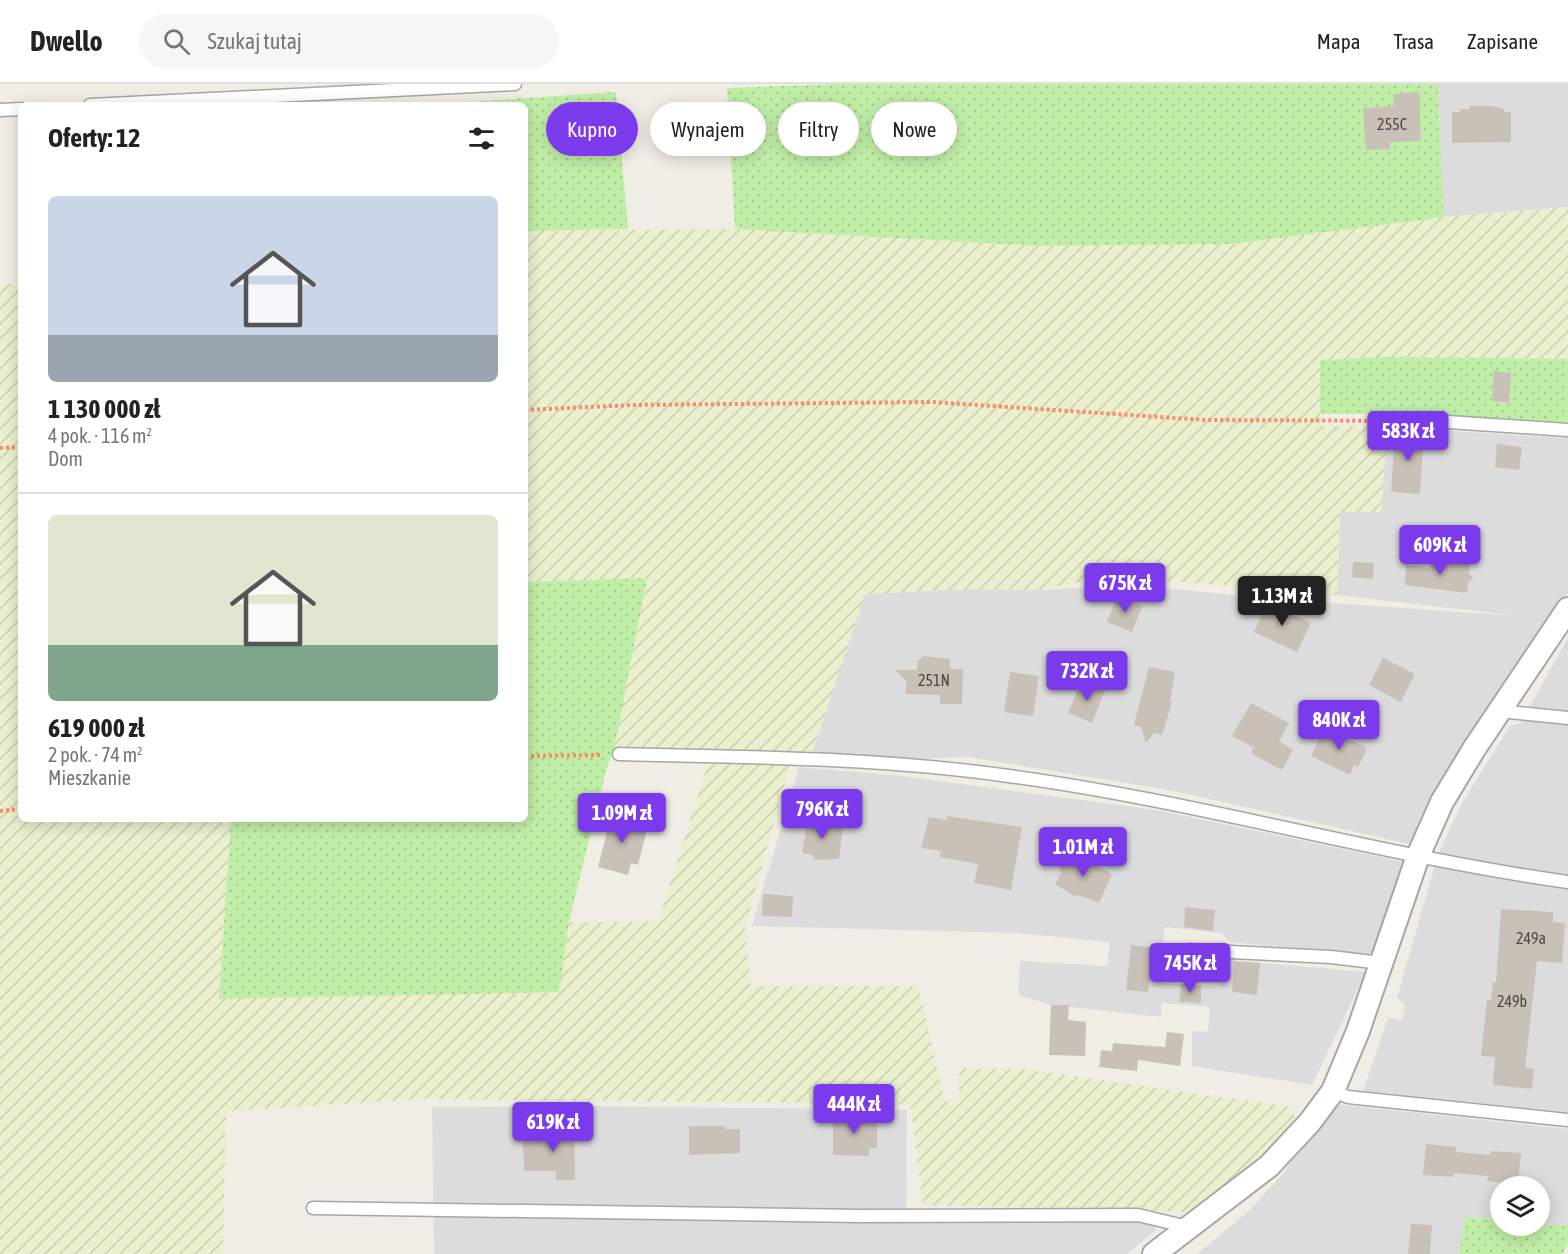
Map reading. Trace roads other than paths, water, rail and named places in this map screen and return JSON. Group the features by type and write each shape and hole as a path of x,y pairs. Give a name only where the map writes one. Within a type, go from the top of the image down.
{"street":[{"path":"1154,1254 1286,1150 1333,1091 1418,856 1442,802 1499,711 1568,609"}],"lane":[{"path":"151,102 514,84"},
{"path":"0,110 18,109"},
{"path":"1432,421 1568,430"},
{"path":"1499,711 1568,717"},
{"path":"619,754 809,759 1010,776 1173,805 1418,856 1568,882"},
{"path":"1189,950 1331,957 1381,963"},
{"path":"1333,1091 1348,1097 1568,1120"},
{"path":"313,1208 860,1215 1138,1215 1188,1227"}]}
